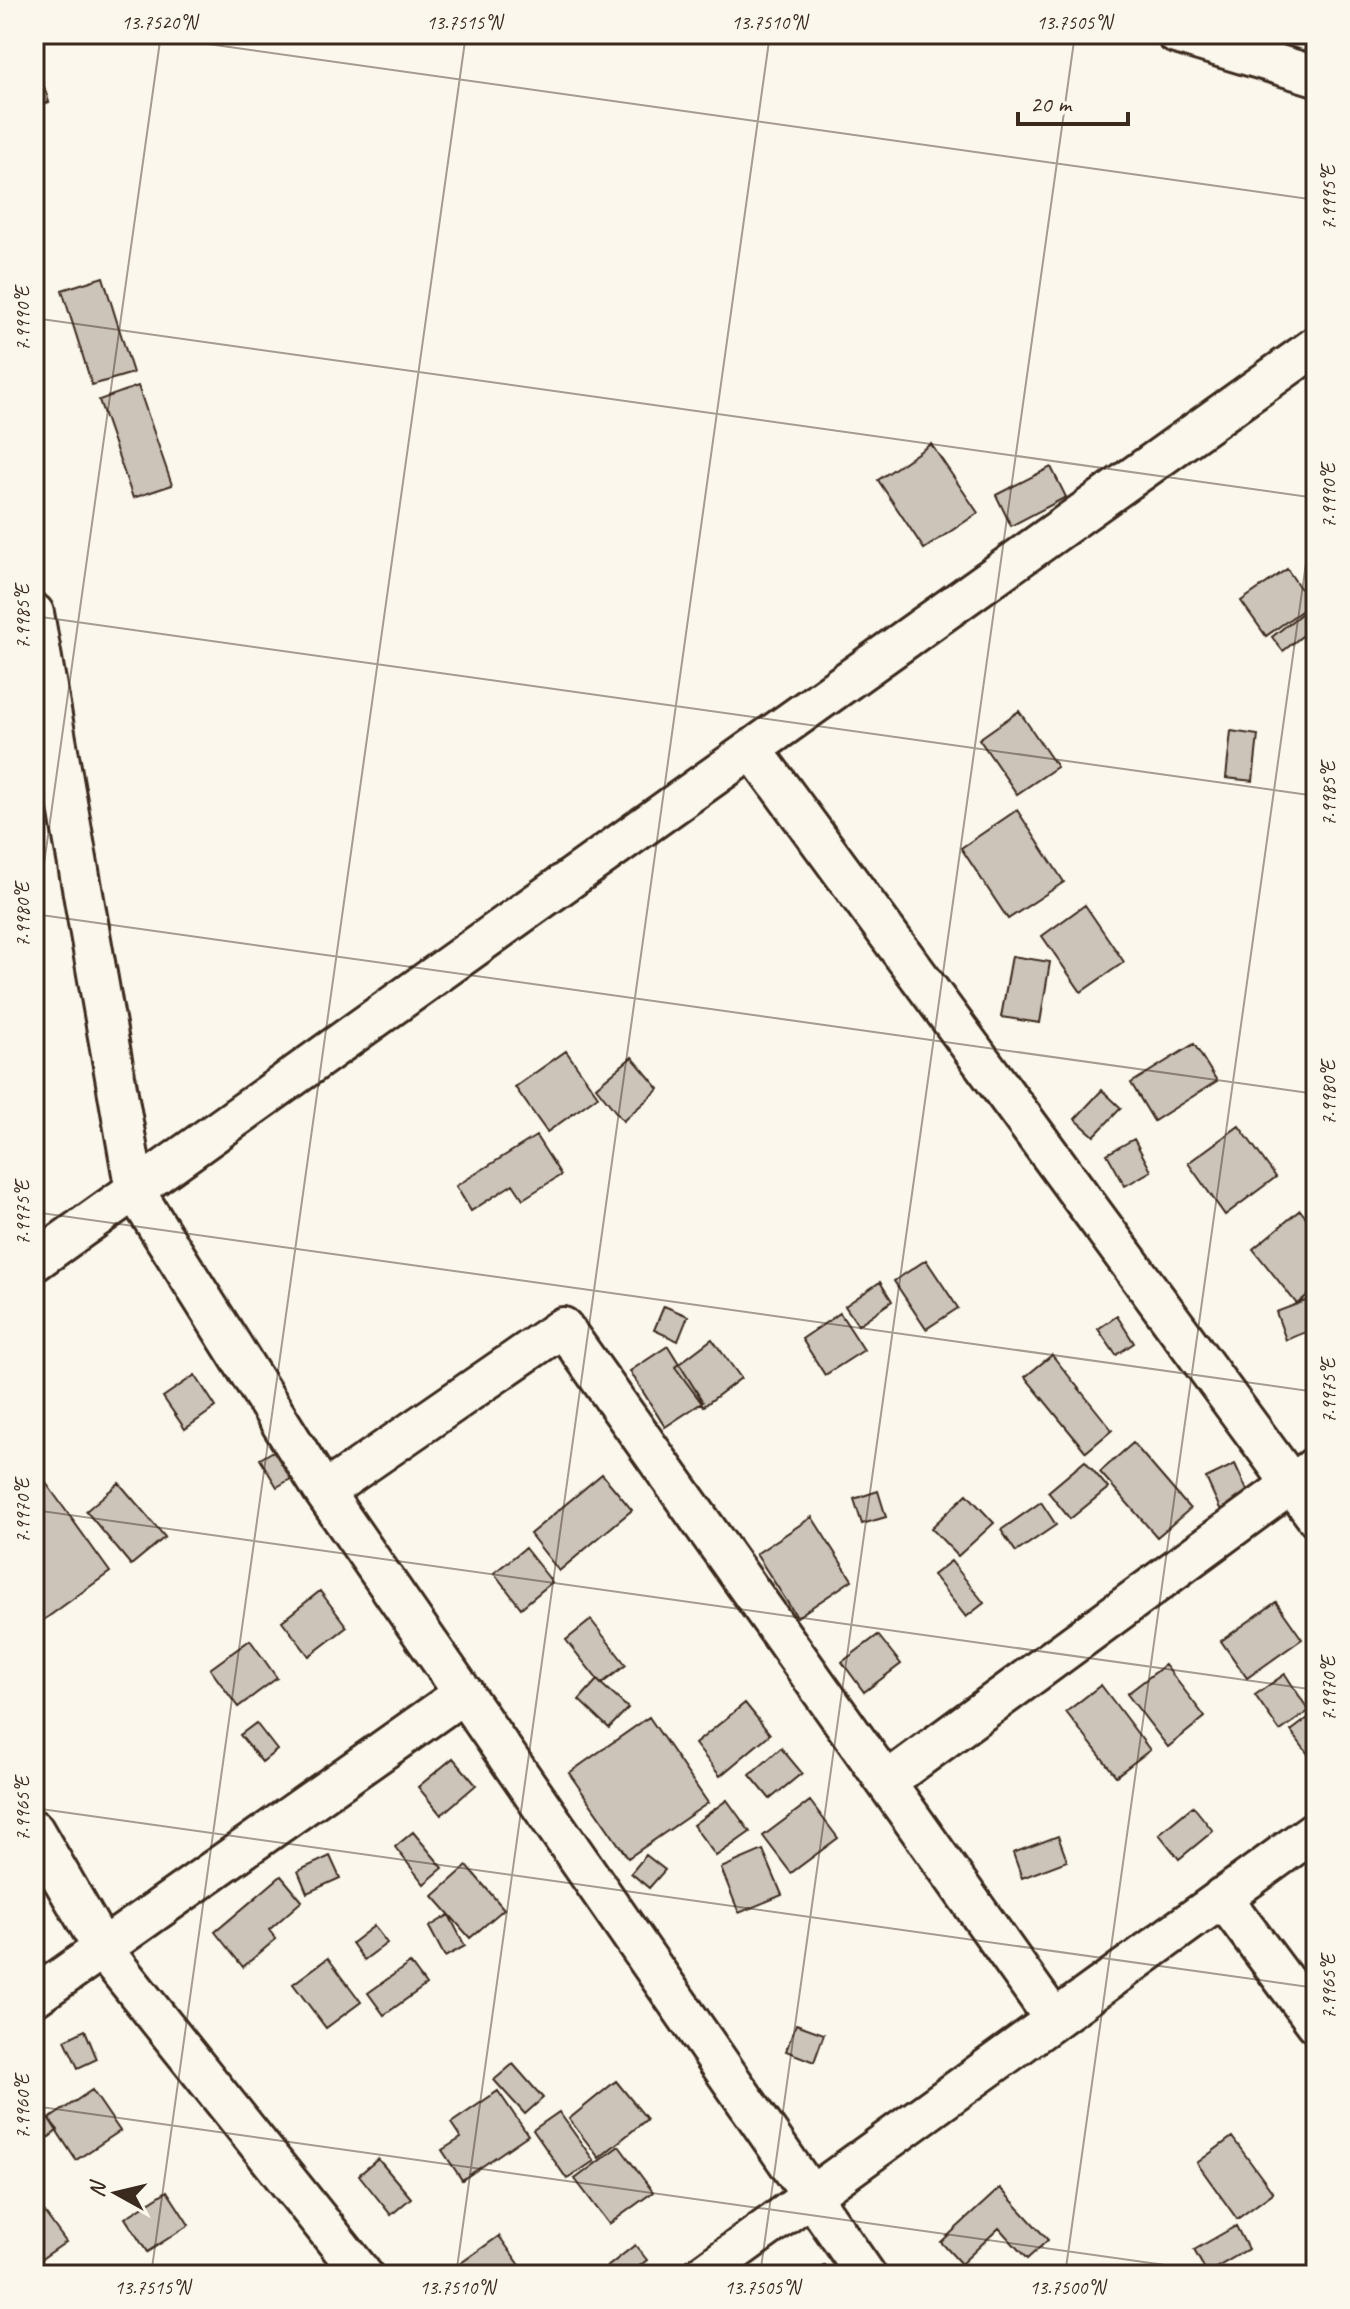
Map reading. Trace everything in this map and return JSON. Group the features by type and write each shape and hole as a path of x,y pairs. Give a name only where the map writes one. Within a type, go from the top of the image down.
{"street":[{"path":"1176,34 1316,76"},
{"path":"34,1262 1316,346"},
{"path":"34,613 135,1191 324,1492 866,2275"},
{"path":"752,749 1304,1475 1316,1517"},
{"path":"324,1492 563,1327 1054,2019"},
{"path":"886,1782 1304,1475"},
{"path":"34,1997 104,1951 464,1693"},
{"path":"34,1830 104,1951 363,2275"},
{"path":"702,2275 1316,1830"},
{"path":"1222,1897 1316,2023"}],"building":[{"path":"34,55 49,102 34,107"},
{"path":"103,277 133,373 92,385 62,290"},
{"path":"138,386 172,485 133,498 99,400"},
{"path":"931,444 978,513 924,549 878,480"},
{"path":"1051,467 1066,497 1011,526 996,495"},
{"path":"1287,569 1311,604 1266,636 1241,601"},
{"path":"1306,610 1316,625 1283,651 1272,637"},
{"path":"1019,711 1057,767 1017,794 979,739"},
{"path":"1231,731 1258,735 1253,781 1226,778"},
{"path":"1017,810 1064,882 1008,919 961,848"},
{"path":"1085,905 1124,962 1081,992 1042,936"},
{"path":"1012,956 1050,962 1040,1023 1001,1017"},
{"path":"1194,1044 1217,1081 1154,1121 1131,1083"},
{"path":"566,1051 598,1096 547,1132 515,1087"},
{"path":"632,1057 659,1089 623,1121 596,1087"},
{"path":"1102,1090 1121,1108 1094,1136 1075,1119"},
{"path":"1239,1126 1276,1177 1225,1215 1188,1163"},
{"path":"536,1136 561,1175 523,1199 513,1184 471,1211 456,1186"},
{"path":"1134,1139 1151,1171 1125,1186 1107,1154"},
{"path":"1300,1210 1316,1230 1316,1288 1297,1304 1253,1249"},
{"path":"926,1260 958,1308 926,1329 894,1281"},
{"path":"880,1282 892,1301 858,1325 845,1306"},
{"path":"1316,1297 1316,1328 1286,1340 1276,1312"},
{"path":"664,1306 688,1316 678,1341 654,1330"},
{"path":"840,1313 864,1350 825,1375 802,1339"},
{"path":"1117,1316 1134,1343 1116,1355 1098,1329"},
{"path":"712,1339 741,1378 704,1406 675,1367"},
{"path":"668,1346 703,1402 665,1427 630,1371"},
{"path":"1052,1355 1112,1430 1086,1452 1025,1377"},
{"path":"195,1375 216,1407 185,1429 163,1397"},
{"path":"1133,1443 1190,1509 1157,1537 1100,1472"},
{"path":"282,1446 299,1474 277,1487 260,1459"},
{"path":"1085,1461 1108,1488 1070,1519 1048,1492"},
{"path":"1235,1464 1250,1497 1221,1511 1206,1478"},
{"path":"602,1474 632,1510 559,1571 530,1534"},
{"path":"46,1483 110,1572 34,1627 34,1492"},
{"path":"119,1483 165,1537 131,1565 86,1511"},
{"path":"878,1491 886,1517 862,1524 854,1499"},
{"path":"967,1494 994,1523 958,1556 931,1528"},
{"path":"1041,1502 1056,1525 1016,1552 1001,1530"},
{"path":"812,1517 852,1580 797,1617 756,1554"},
{"path":"525,1548 552,1582 521,1608 494,1573"},
{"path":"951,1561 984,1603 966,1617 933,1575"},
{"path":"320,1591 347,1627 309,1656 282,1621"},
{"path":"1276,1602 1302,1639 1247,1678 1221,1641"},
{"path":"591,1620 626,1665 601,1684 566,1640"},
{"path":"878,1635 901,1664 864,1692 842,1662"},
{"path":"250,1640 277,1678 238,1707 210,1669"},
{"path":"1165,1665 1205,1717 1168,1747 1127,1694"},
{"path":"1285,1674 1309,1711 1280,1731 1255,1695"},
{"path":"597,1680 628,1708 609,1728 579,1700"},
{"path":"1101,1685 1150,1750 1116,1776 1066,1712"},
{"path":"745,1703 770,1734 720,1776 695,1744"},
{"path":"1316,1712 1316,1765 1291,1731"},
{"path":"649,1717 708,1803 628,1858 569,1773"},
{"path":"256,1723 277,1750 262,1762 240,1735"},
{"path":"781,1748 802,1773 770,1799 750,1775"},
{"path":"453,1758 476,1785 441,1815 418,1787"},
{"path":"727,1800 750,1832 716,1856 693,1825"},
{"path":"810,1801 838,1838 791,1873 763,1836"},
{"path":"1193,1806 1213,1831 1179,1859 1159,1834"},
{"path":"413,1832 443,1868 424,1884 395,1847"},
{"path":"1058,1836 1067,1861 1022,1878 1013,1853"},
{"path":"763,1850 782,1895 739,1913 721,1868"},
{"path":"646,1855 665,1870 649,1888 631,1873"},
{"path":"330,1856 340,1878 307,1893 298,1871"},
{"path":"467,1866 504,1909 470,1938 433,1896"},
{"path":"281,1876 302,1901 269,1930 276,1939 243,1967 215,1932"},
{"path":"449,1915 465,1946 445,1957 429,1927"},
{"path":"374,1926 387,1943 364,1960 352,1943"},
{"path":"328,1958 361,2002 326,2028 293,1984"},
{"path":"410,1963 426,1985 384,2015 368,1993"},
{"path":"796,2024 824,2034 814,2062 786,2051"},
{"path":"85,2030 97,2059 78,2068 65,2040"},
{"path":"513,2064 543,2098 525,2114 494,2080"},
{"path":"616,2081 647,2119 599,2158 569,2119"},
{"path":"92,2090 120,2131 76,2160 49,2119"},
{"path":"498,2091 528,2135 462,2180 442,2150 461,2138 451,2123"},
{"path":"34,2101 58,2130 34,2149"},
{"path":"559,2112 594,2161 567,2179 533,2130"},
{"path":"1232,2137 1273,2193 1237,2219 1197,2163"},
{"path":"619,2146 653,2192 609,2224 575,2179"},
{"path":"378,2159 411,2198 391,2215 359,2175"},
{"path":"1000,2188 1048,2240 1027,2259 999,2228 961,2264 941,2242"},
{"path":"167,2191 189,2225 147,2252 125,2218"},
{"path":"37,2202 66,2242 34,2264 34,2204"},
{"path":"1236,2226 1248,2249 1207,2273 1194,2250"},
{"path":"499,2236 527,2275 459,2275 454,2268"},
{"path":"635,2245 647,2260 628,2275 612,2275 606,2268"},
{"path":"825,2265 832,2275 811,2275"}]}
